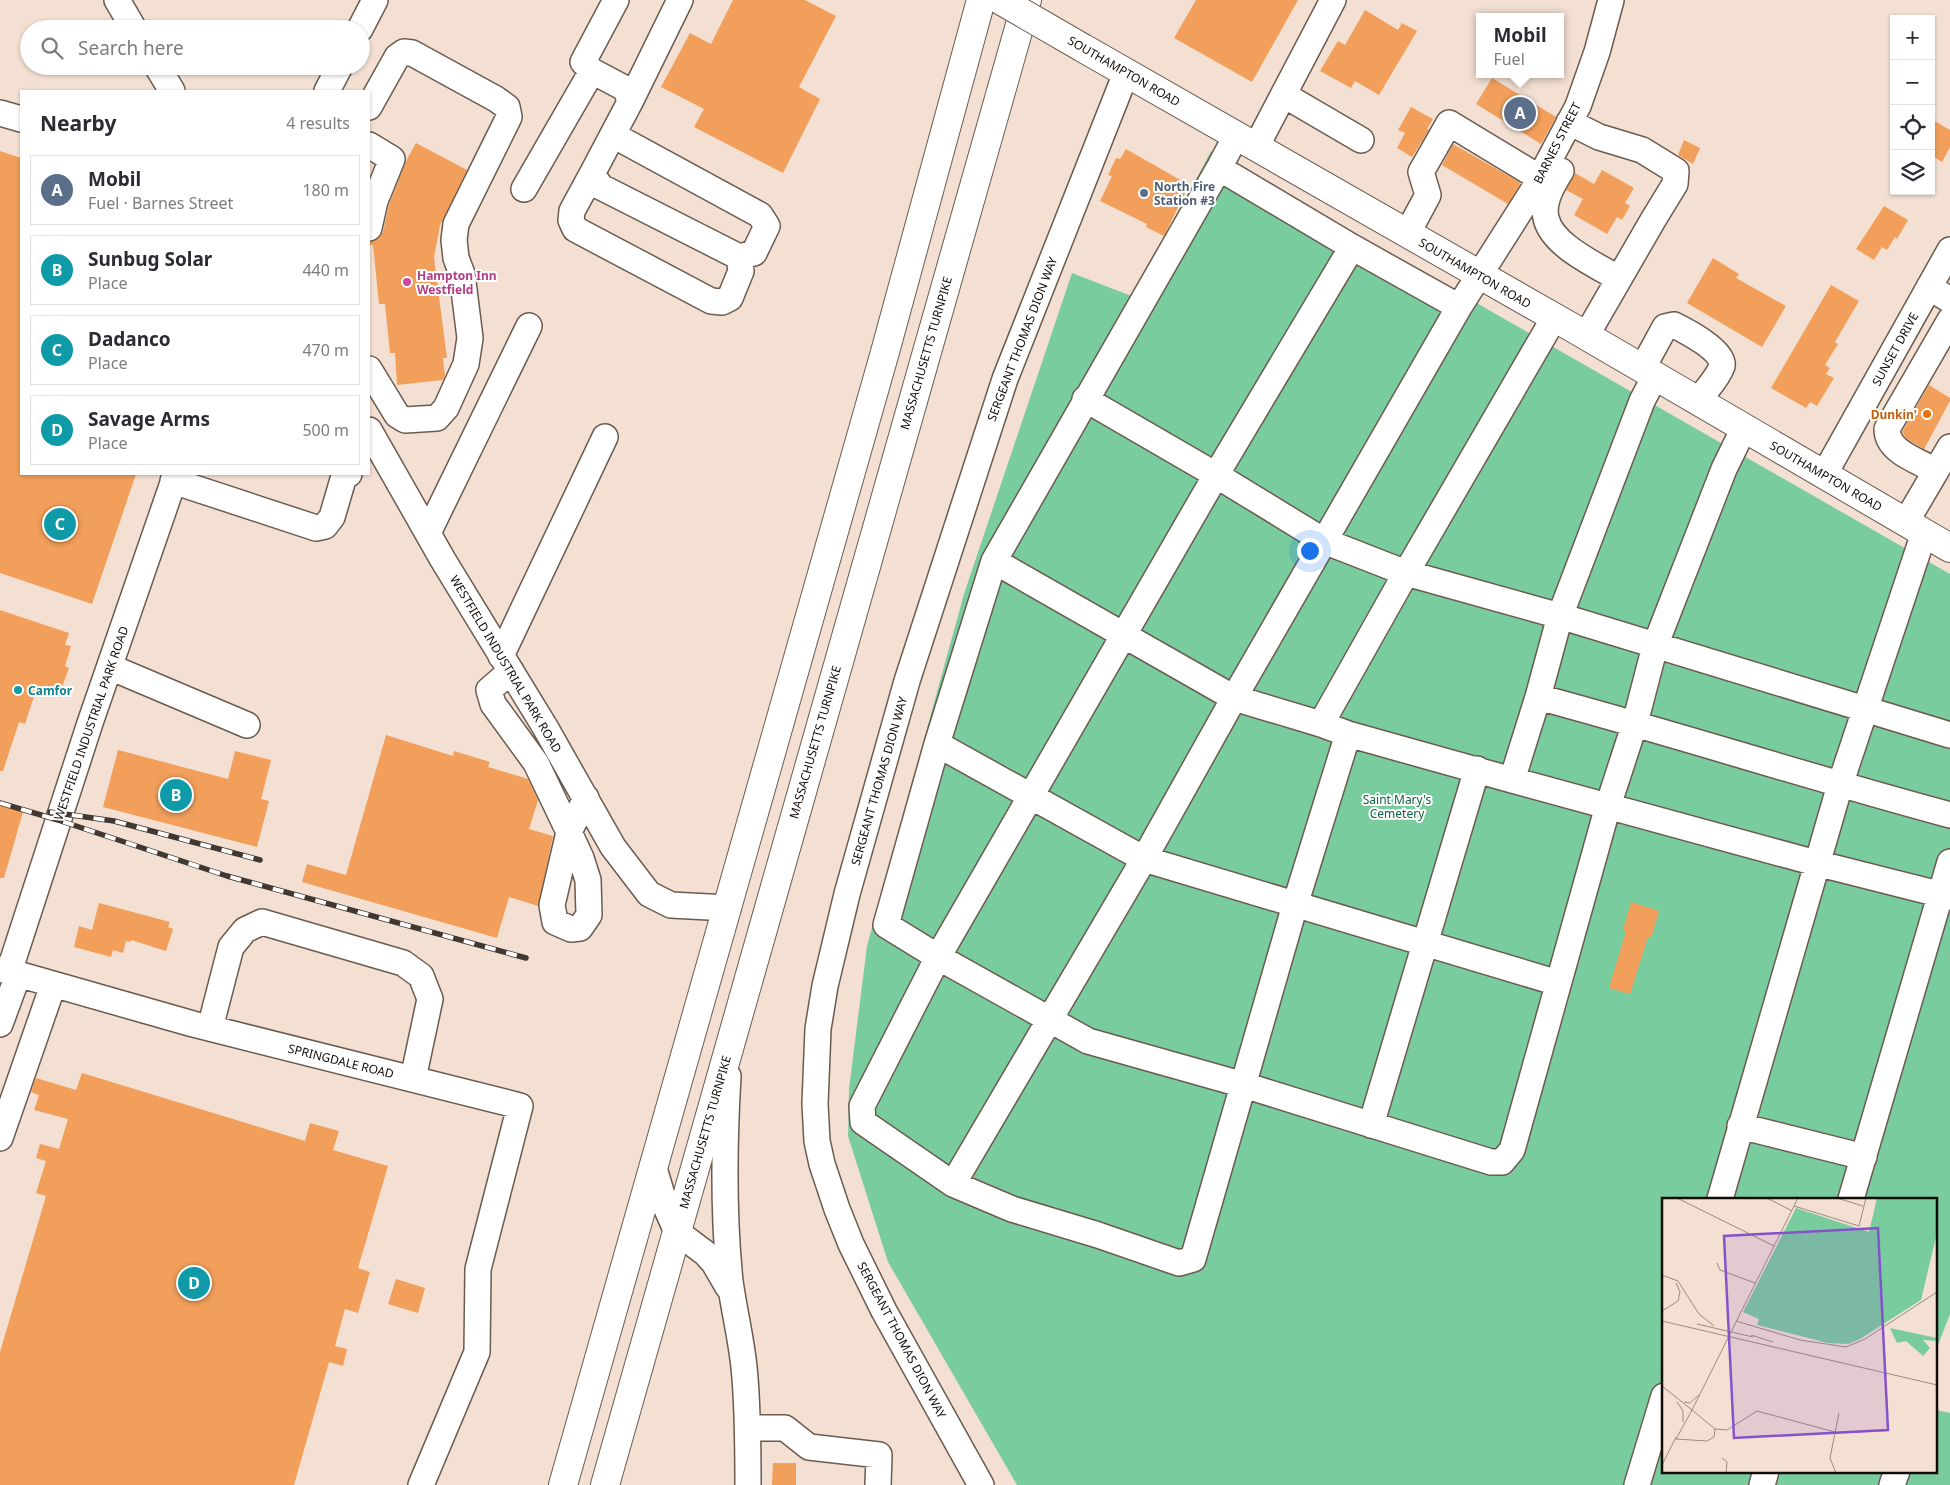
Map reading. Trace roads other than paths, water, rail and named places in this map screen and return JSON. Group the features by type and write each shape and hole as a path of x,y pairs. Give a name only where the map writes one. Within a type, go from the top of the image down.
{"main road":[{"path":"563,1485 885,352 981,0"},
{"name":"SOUTHAMPTON ROAD","path":"1000,0 1649,372 1950,548"},
{"name":"MASSACHUSETTS TURNPIKE","path":"605,1485 1027,0"},
{"path":"906,426 965,266 1045,0"}],"street":[{"path":"117,0 129,20"},
{"path":"365,20 375,0"},
{"path":"616,0 583,62 592,72 626,89 630,102"},
{"path":"680,0 630,102 572,211 571,220 575,229 711,301 722,302 730,298 741,271 739,257"},
{"path":"1333,0 1284,95 1246,142 1219,168 1085,399 994,561 937,744 886,925 938,957 1088,1041 1244,1085 1491,1162 1502,1162 1512,1150 1608,806 1635,723 1655,646 1724,469 1744,428"},
{"name":"BARNES STREET","path":"953,1184 1144,859 1234,698 1459,307 1540,178 1577,126 1578,106 1597,52 1612,0"},
{"path":"370,105 397,57 404,52 412,53 496,99 507,107 508,117 456,224 454,240 456,258 462,274 470,338 466,364 446,408 437,418 405,420 397,414 370,371"},
{"path":"524,189 592,72"},
{"name":"SERGEANT THOMAS DION WAY","path":"981,1485 884,1311 851,1244 837,1209 822,1164 817,1141 815,1104 818,1029 825,986 847,894 910,671 1004,379 1126,73"},
{"path":"162,75 171,90"},
{"path":"328,90 335,75"},
{"path":"1284,95 1361,140"},
{"path":"0,113 20,119"},
{"path":"1407,234 1428,195 1421,172 1449,123 1540,178"},
{"path":"1586,336 1675,184 1676,171 1642,150 1599,137 1577,126 1553,184 1547,202 1546,218 1555,235 1564,245 1619,278"},
{"path":"592,174 601,187 739,257 754,253 767,226 760,215 613,135"},
{"path":"370,146 392,159 372,203 370,220"},
{"path":"1219,168 1459,307"},
{"path":"1348,734 1295,905 1194,1259 1179,1263 1012,1210 953,1184 863,1122 862,1106 938,957 1216,475 1352,246"},
{"name":"SUNSET DRIVE","path":"1824,475 1950,250"},
{"path":"1929,287 1950,300"},
{"path":"1321,724 1554,318"},
{"path":"1936,471 1893,447 1887,436 1887,429 1950,320"},
{"path":"1512,780 1538,697 1560,616 1642,401 1649,372 1665,327 1674,324 1720,355 1722,363 1720,371 1698,401"},
{"path":"428,533 529,326"},
{"path":"1085,399 1216,475 1324,541 1406,573 1560,616 1950,735"},
{"name":"WESTFIELD INDUSTRIAL PARK ROAD","path":"370,434 375,457 428,533 546,727 613,847 649,894 671,905 728,908"},
{"path":"586,798 569,832 536,763 493,704 489,690 506,663 605,438"},
{"path":"1720,1198 1816,863 1865,709 1915,528 1936,471 1950,447"},
{"path":"175,477 316,528 325,526 332,517 343,475"},
{"name":"WESTFIELD INDUSTRIAL PARK ROAD","path":"0,1024 9,972 90,723 175,477"},
{"path":"994,561 1234,698 1348,734 1512,780 1816,863 1946,895"},
{"path":"110,667 247,725"},
{"path":"1538,697 1635,723 1840,785 1950,815"},
{"path":"937,744 1144,859 1558,983"},
{"path":"1371,1125 1476,769"},
{"path":"1851,1198 1946,895 1950,862"},
{"path":"201,1026 231,946 245,930 262,922 404,964 421,976 430,1000 413,1079"},
{"name":"SPRINGDALE ROAD","path":"9,972 201,1026 520,1106 478,1269 477,1352 421,1485"},
{"path":"0,1138 53,985"},
{"path":"730,1046 725,1166 728,1250 732,1295 744,1367 748,1428 748,1485"},
{"path":"1740,1126 1864,1157"},
{"path":"654,1168 665,1205 677,1232 706,1253 721,1273 732,1295"},
{"path":"1637,1485 1662,1403"},
{"path":"748,1428 785,1428 809,1447 879,1455 878,1485"},
{"path":"1762,1485 1766,1472"},
{"path":"1892,1485 1897,1472"}],"railway":[{"path":"0,803 58,820 227,876 526,958"},
{"path":"50,812 114,821 260,860"}],"place":[{"name":"Mobil","path":"1520,113"},
{"name":"North Fire Station #3","path":"1144,193"},
{"name":"Hampton Inn Westfield","path":"407,282"},
{"name":"Dunkin'","path":"1927,414"},
{"name":"Dadanco","path":"60,524"},
{"name":"Camfor","path":"18,690"},
{"name":"Sunbug Solar","path":"176,795"},
{"name":"Savage Arms","path":"194,1283"}],"park label":[{"name":"Saint Mary's Cemetery","path":"1397,806"}]}
